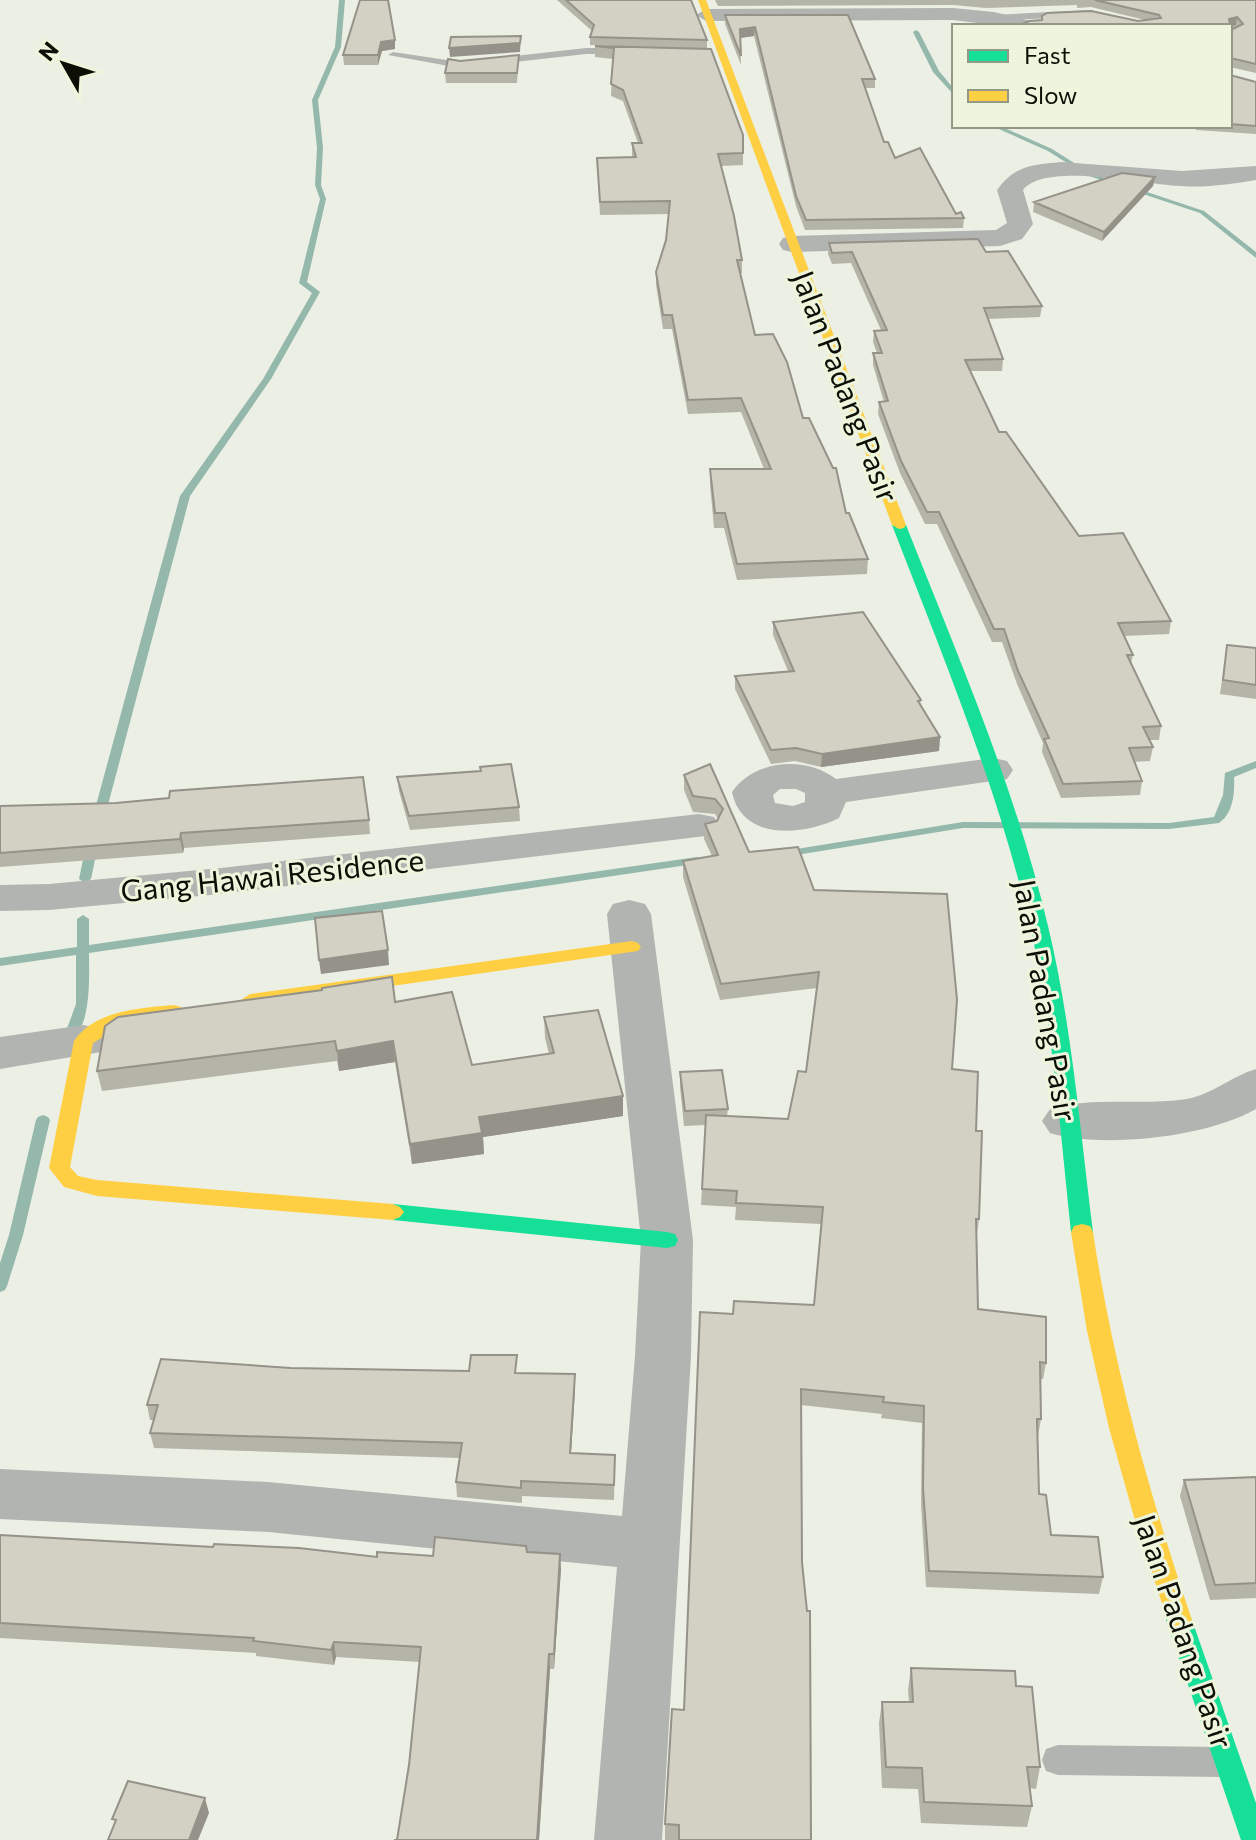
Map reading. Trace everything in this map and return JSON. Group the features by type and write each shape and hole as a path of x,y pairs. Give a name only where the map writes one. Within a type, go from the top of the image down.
{"main road":[{"name":"Jalan Padang Pasir","path":"704,7 713,55 792,244 997,782 1022,857 1049,974 1090,1291 1122,1438 1255,1840"},
{"path":"231,1003 631,931"},
{"path":"200,1008 110,1021 50,1046 59,1168 71,1182 97,1188 303,1203 667,1240"}],"street":[{"path":"704,7 953,14 1020,24"},
{"path":"792,244 1004,249 1020,224 1020,214 1009,192 1014,182 1037,171 1077,168 1184,179 1256,173"},
{"name":"Gang Hawai Residence","path":"0,898 49,897 221,881 544,845 764,801 801,819 824,809 828,800 826,792 997,782"},
{"path":"628,1840 663,1356 667,1240 631,931"},
{"path":"1067,1121 1161,1120 1202,1112 1252,1090"},
{"path":"0,1494 268,1507 649,1544"}],"lane":[{"path":"994,18 1090,13 1142,24"},
{"path":"393,55 460,65 586,51 640,51"},
{"path":"1058,1760 1229,1762"}],"building":[{"path":"360,0 388,0 395,40 381,42 378,55 343,55"},
{"path":"566,0 691,0 707,40 590,37 594,25"},
{"path":"1095,0 1256,0 1256,64 1232,58 1232,30 1243,24 1237,17 1229,19 1230,24 1022,24 1042,20 1047,13 1091,11 1138,21 1161,18"},
{"path":"725,15 848,15 875,79 862,79 884,142 888,142 895,158 920,148 956,214 961,212 964,218 806,220 796,196 755,27 740,29 741,56"},
{"path":"521,36 520,43 449,48 451,37"},
{"path":"595,46 711,49 743,135 743,153 718,154 734,216 742,260 737,260 755,335 773,334 787,362 803,418 809,418 833,468 836,468 846,513 849,513 868,559 737,564 725,513 715,513 710,469 771,469 741,398 688,400 672,315 663,315 656,272 666,240 670,201 600,202 597,158 636,157 632,143 642,143 623,90 611,84 614,48"},
{"path":"519,55 517,73 445,73 448,59 460,61"},
{"path":"1232,76 1256,82 1256,126 1232,124"},
{"path":"1122,173 1155,177 1104,232 1034,202"},
{"path":"978,239 986,252 1008,251 1042,306 984,308 1003,359 965,360 999,432 1006,432 1079,536 1123,533 1171,621 1118,623 1133,655 1127,655 1161,726 1143,727 1153,747 1129,748 1142,781 1063,784 1044,739 1049,738 1018,671 1004,629 994,629 939,512 927,512 901,461 879,402 888,401 873,353 882,353 874,331 887,330 852,252 832,253 829,243"},
{"path":"863,612 921,700 918,701 940,737 822,754 796,748 771,750 735,676 794,671 773,622"},
{"path":"1227,645 1256,648 1256,685 1223,680"},
{"path":"511,764 519,807 409,816 397,777 481,771 480,767"},
{"path":"710,764 749,852 798,847 814,890 947,894 957,1000 952,1069 978,1072 976,1131 982,1131 979,1219 976,1219 978,1309 1046,1317 1046,1363 1040,1362 1041,1419 1037,1419 1039,1494 1046,1495 1051,1535 1098,1537 1103,1577 929,1571 923,1488 924,1406 883,1402 884,1397 801,1389 802,1562 807,1611 810,1611 811,1840 679,1840 679,1825 665,1824 672,1709 684,1710 700,1312 733,1314 734,1301 814,1305 823,1207 736,1203 737,1191 702,1189 706,1115 788,1119 798,1071 806,1072 819,972 721,984 683,861 718,855 705,824 717,821 723,809 715,799 693,796 684,775"},
{"path":"363,777 369,820 181,833 180,839 0,853 0,806 116,803 169,798 170,791"},
{"path":"382,911 388,950 319,960 315,918"},
{"path":"392,977 395,1002 452,992 472,1065 554,1053 544,1017 598,1010 623,1096 479,1117 482,1133 410,1144 393,1041 337,1051 335,1041 97,1071 105,1026 118,1017 322,990"},
{"path":"722,1070 728,1109 685,1111 680,1072"},
{"path":"471,1355 517,1355 515,1373 575,1374 570,1453 615,1455 614,1485 521,1481 521,1488 456,1482 462,1443 150,1433 158,1405 147,1405 161,1359 291,1368 469,1371"},
{"path":"1256,1477 1256,1583 1215,1585 1184,1480"},
{"path":"0,1535 213,1547 214,1544 299,1548 377,1557 377,1552 433,1556 435,1537 526,1546 527,1552 560,1554 554,1654 549,1654 537,1840 397,1840 409,1765 421,1647 334,1642 331,1650 253,1641 254,1638 0,1623"},
{"path":"911,1668 1015,1671 1016,1686 1032,1687 1040,1767 1027,1767 1032,1806 924,1802 922,1768 886,1767 882,1702 913,1702"},
{"path":"128,1781 205,1798 189,1840 108,1840 116,1820 112,1819"}],"waterway":[{"path":"98,820 185,496 267,379 316,292 303,283 323,199 318,185 320,148 315,100 338,47 342,0"},
{"path":"916,32 936,72 952,91"},
{"path":"1000,128 1050,150 1088,174 1202,212 1256,256"},
{"path":"784,854 963,825 1169,826 1219,820 1229,795 1229,775 1256,764"},
{"path":"85,879 92,845"},
{"path":"83,950 697,861"},
{"path":"83,919 83,950"},
{"path":"0,962 83,950"},
{"path":"71,1034 82,1004 83,950"},
{"path":"0,1286 16,1235 43,1120"}],"traffic: fast":[{"path":"899,525 976,723 1026,875 1054,1002 1082,1232"},
{"path":"393,1212 667,1240"},
{"path":"1179,1620 1255,1840"}],"traffic: slow":[{"path":"702,0 899,525"},
{"path":"250,1000 632,947"},
{"path":"174,1011 114,1021 93,1032 84,1041 59,1168 71,1182 97,1188 393,1212"},
{"path":"1082,1232 1109,1380 1148,1524 1179,1620"}]}
